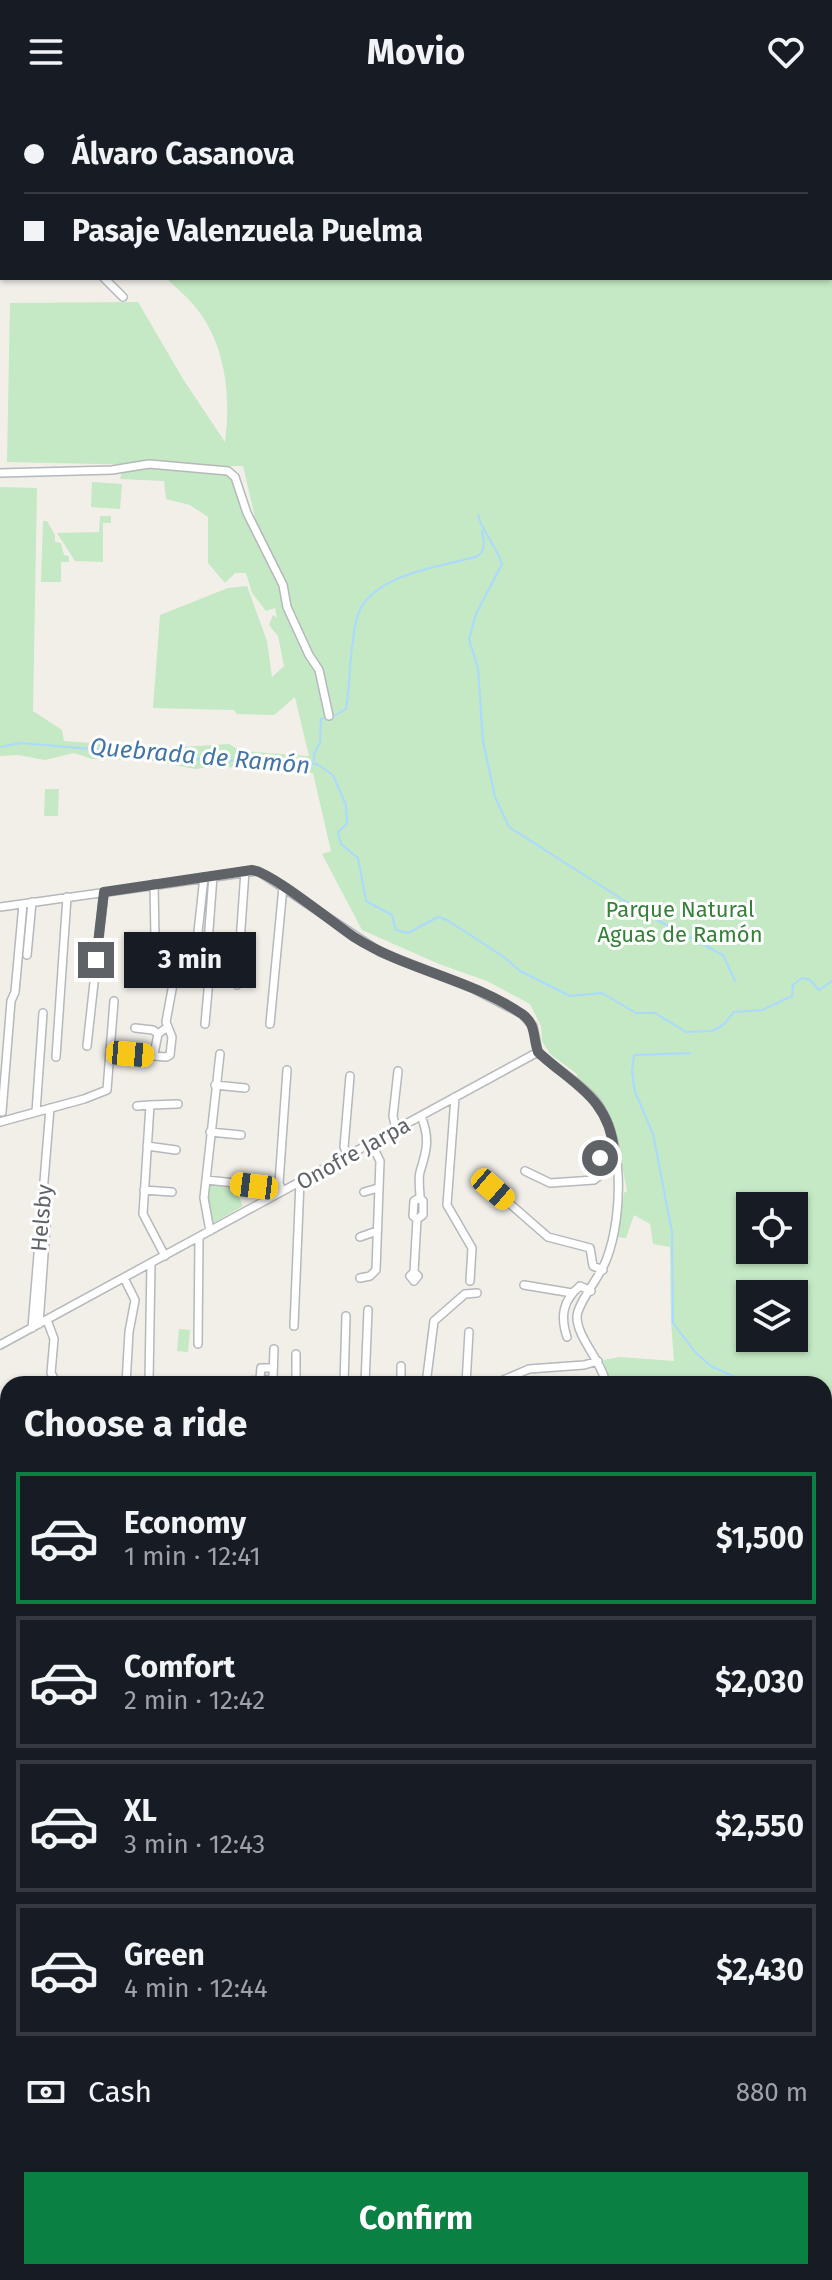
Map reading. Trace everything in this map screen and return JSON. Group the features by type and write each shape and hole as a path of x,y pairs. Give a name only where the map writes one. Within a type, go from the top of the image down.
{"street":[{"path":"106,280 123,297"},
{"path":"0,473 112,470 149,464 212,468 232,474 247,513 283,585 287,607 319,670 329,716"},
{"path":"237,985 245,871"},
{"path":"0,907 258,871 267,874 380,952 472,988 522,1014 533,1026 538,1052 573,1079 598,1105 610,1127 618,1204 611,1247 603,1270 580,1305 577,1320 603,1376"},
{"path":"205,1024 213,876"},
{"path":"138,978 169,983 194,977 204,877"},
{"path":"154,884 155,938 175,939"},
{"path":"270,1024 283,887"},
{"path":"87,1046 104,892"},
{"path":"56,1057 67,897"},
{"path":"27,955 32,902"},
{"path":"2,1112 23,904"},
{"path":"130,1054 170,1055 172,1037 166,1028 167,957"},
{"path":"0,1122 107,1090 114,1001"},
{"path":"36,1112 43,1013"},
{"path":"135,1028 153,1030 158,1034"},
{"path":"154,1054 158,1034 166,1028"},
{"name":"Onofre Jarpa","path":"0,1345 538,1052"},
{"path":"210,1231 205,1209 206,1180 220,1054"},
{"path":"282,1191 279,1183 287,1070"},
{"path":"396,1129 393,1116 398,1071"},
{"path":"348,1155 344,1147 350,1076"},
{"path":"215,1085 245,1088"},
{"path":"455,1097 447,1205 472,1248 470,1281"},
{"path":"137,1106 178,1104"},
{"path":"150,1105 143,1214 165,1256"},
{"name":"Helsby","path":"39,1324 50,1108"},
{"path":"414,1272 417,1219 423,1215 420,1171 426,1164 427,1131 421,1116"},
{"path":"210,1132 241,1135"},
{"path":"360,1278 370,1276 376,1270 379,1165 368,1145"},
{"path":"147,1146 176,1150"},
{"path":"525,1171 550,1183 594,1180 599,1176 600,1158 614,1151"},
{"path":"206,1180 255,1185"},
{"path":"294,1326 300,1182"},
{"path":"364,1192 378,1188"},
{"path":"493,1189 548,1237 590,1248 593,1266 603,1270"},
{"path":"144,1190 172,1192"},
{"path":"47,1212 39,1324 54,1339 53,1376"},
{"path":"360,1237 377,1231"},
{"path":"198,1344 199,1237"},
{"path":"149,1376 151,1263"},
{"path":"124,1278 135,1300 126,1376"},
{"path":"524,1285 572,1293"},
{"path":"567,1337 563,1311 572,1293 580,1286 591,1291"},
{"path":"427,1376 434,1321 465,1294 477,1293"},
{"path":"365,1376 368,1310"},
{"path":"344,1376 346,1316"},
{"path":"466,1376 469,1332"},
{"path":"273,1376 274,1349"},
{"path":"296,1354 296,1376"},
{"path":"513,1376 529,1369 598,1361"},
{"path":"401,1366 401,1376"}],"green space":[{"name":"Parque Natural Aguas de Ramón","path":"168,280 832,280 832,1376 607,1376 603,1360 620,1357 674,1361 670,1247 653,1244 650,1224 634,1215 626,1238 617,1237 624,1193 627,1191 608,1110 577,1079 577,1074 550,1054 542,1041 541,1026 530,1004 487,981 362,930 322,854 331,851 313,773 289,773 273,768 195,769 148,760 92,759 74,753 45,760 18,755 0,756 0,487 37,488 33,711 62,730 64,741 164,748 229,744 241,751 309,756 295,697 274,715 237,714 234,710 153,708 160,615 228,588 247,586 267,641 272,677 284,666 278,636 269,625 273,615 277,618 275,608 266,611 252,593 246,573 235,573 225,583 208,563 208,517 190,505 166,499 164,481 120,479 122,471 144,465 7,462 10,303 138,302 183,379 225,442 227,407 224,372 207,323 194,305","holes":["221,466 243,466 261,543 231,476 223,473"]},
{"path":"92,482 122,484 120,509 91,507"},
{"path":"100,516 111,516 111,523 103,523 103,562 75,561 57,533 99,532"},
{"path":"43,521 47,521 55,535 55,542 61,543 64,555 69,556 69,562 61,562 61,582 41,582"},
{"path":"45,789 59,789 58,816 44,816"},
{"path":"209,1182 234,1186 243,1206 213,1223 208,1209"},
{"path":"179,1329 190,1330 188,1352 177,1351"}],"waterway":[{"path":"478,515 502,564 476,614 469,639 478,668 483,741 495,797 509,827 639,910 723,955 735,981"},
{"path":"332,717 346,709 355,627 362,606 384,585 399,578 478,556 484,541 482,531"},
{"path":"314,761 320,743 321,719 326,718"},
{"name":"Quebrada de Ramón","path":"0,747 21,743 138,753 161,750 208,761 273,760 317,764 333,775 346,805 347,824 338,832 341,844 358,858 366,901 392,915 396,930 408,933 438,917 447,920 520,971 570,996 602,993 636,1013 655,1013 686,1032 712,1031 723,1025 734,1012 762,1010 792,996 793,985 802,978 810,980 819,990 832,981"},
{"path":"690,1053 634,1055 632,1071 635,1092 653,1134 672,1232 673,1323 696,1353 711,1366 733,1376"}],"route":[{"path":"96,960 104,892 252,870 267,874 300,900 380,952 472,988 528,1018 541,1056 573,1079 603,1112 610,1127 614,1151 600,1158"}]}
